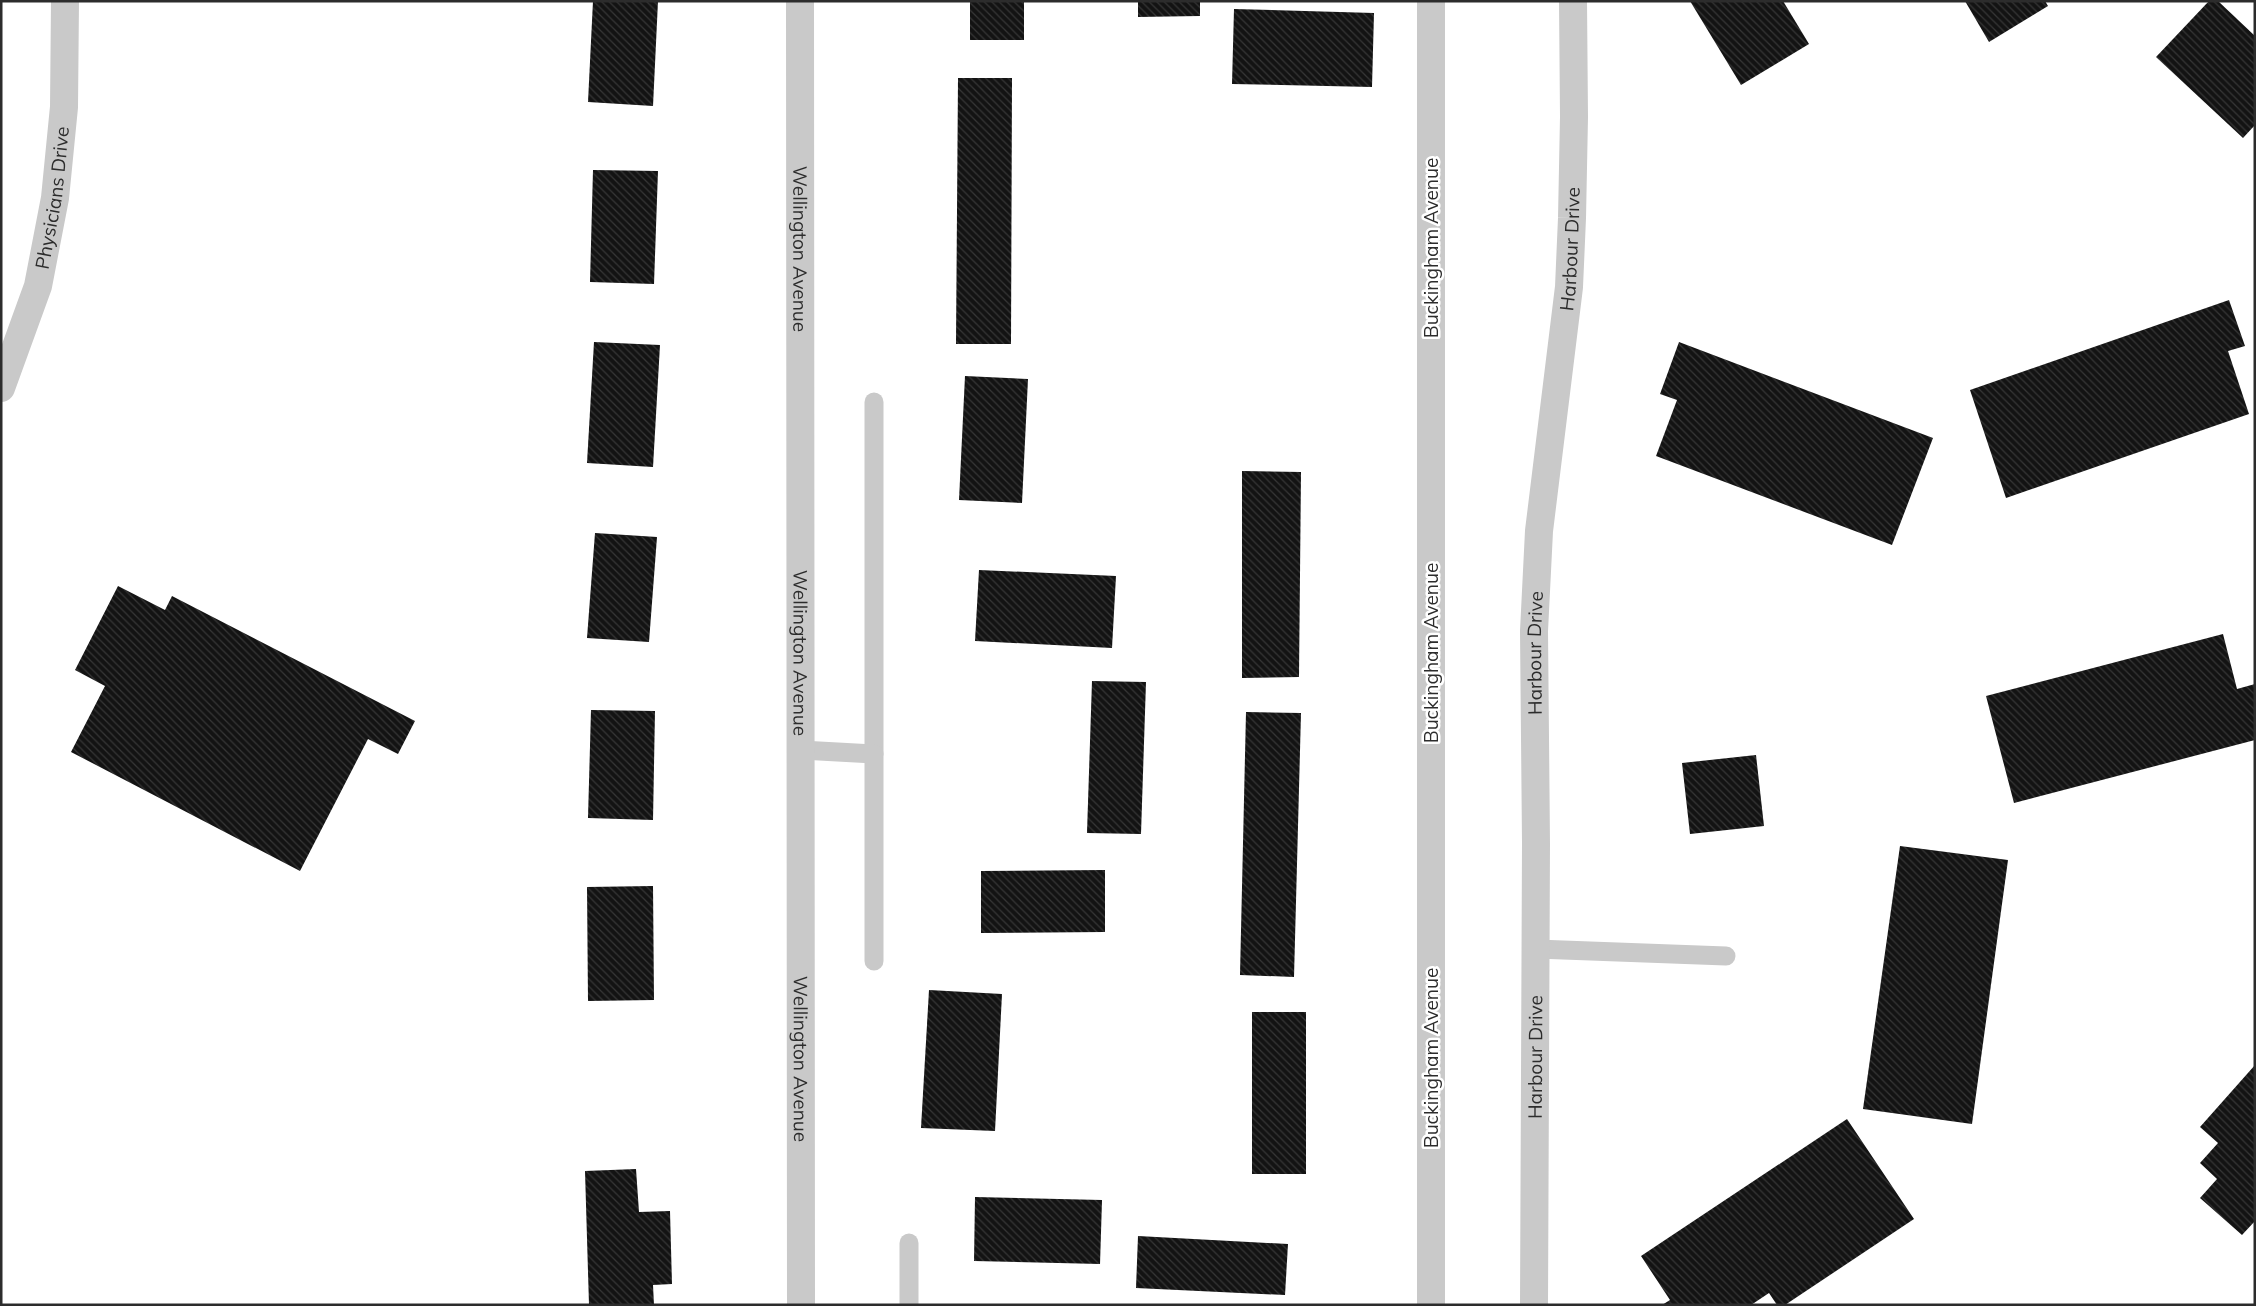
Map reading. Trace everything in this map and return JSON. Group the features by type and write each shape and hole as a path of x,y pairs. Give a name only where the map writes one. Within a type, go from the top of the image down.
{"street":[{"name":"Physicians Drive","path":"1,388 38,286 55,198 64,107 65,1"},
{"name":"Wellington Avenue","path":"800,1 801,1305"},
{"name":"Buckingham Avenue","path":"1431,1 1431,1305"},
{"name":"Harbour Drive","path":"1534,1305 1536,949 1534,631 1539,531 1569,277 1574,135 1573,1"}],"lane":[{"path":"874,402 874,961"},
{"path":"800,750 874,754"},
{"path":"1536,949 1726,956"},
{"path":"909,1243 909,1305"}],"building":[{"path":"593,1 658,1 653,106 588,102"},
{"path":"970,1 1024,1 1024,40 970,40"},
{"path":"1138,1 1200,1 1200,16 1138,17"},
{"path":"1690,1 1783,1 1809,44 1741,85"},
{"path":"1965,1 2045,1 2048,6 1989,42"},
{"path":"2209,1 2218,1 2255,36 2255,125 2243,138 2156,57"},
{"path":"1234,9 1374,13 1372,87 1232,84"},
{"path":"958,78 1012,78 1011,344 956,344"},
{"path":"593,170 658,171 654,284 590,282"},
{"path":"2229,300 2245,346 2228,351 2249,414 2006,498 1970,390"},
{"path":"594,342 660,345 653,467 587,463"},
{"path":"1679,342 1933,438 1892,545 1656,456 1677,400 1660,394"},
{"path":"965,376 1028,379 1022,503 959,500"},
{"path":"1242,471 1301,472 1299,677 1242,678"},
{"path":"595,533 657,537 649,642 587,638"},
{"path":"979,570 1116,576 1112,648 975,641"},
{"path":"118,586 165,610 172,596 415,721 398,754 368,739 300,871 71,752 105,686 75,670"},
{"path":"2223,634 2237,689 2255,684 2255,740 2014,803 1986,696"},
{"path":"1092,681 1146,682 1141,834 1087,833"},
{"path":"591,710 655,711 653,820 588,818"},
{"path":"1246,712 1301,713 1294,977 1240,975"},
{"path":"1756,755 1764,826 1690,834 1682,763"},
{"path":"1900,846 2008,860 1972,1124 1863,1109"},
{"path":"1105,870 1105,932 981,933 981,871"},
{"path":"653,886 654,1000 588,1001 587,887"},
{"path":"929,990 1002,994 995,1131 921,1128"},
{"path":"1252,1012 1306,1012 1306,1174 1252,1174"},
{"path":"2255,1065 2255,1221 2242,1235 2200,1198 2217,1179 2200,1163 2218,1143 2200,1127"},
{"path":"1847,1119 1914,1219 1785,1305 1777,1305 1769,1293 1751,1305 1662,1305 1670,1300 1641,1256"},
{"path":"636,1169 639,1212 670,1211 672,1284 653,1285 654,1305 589,1305 585,1171"},
{"path":"975,1197 1102,1200 1100,1264 974,1261"},
{"path":"1138,1236 1288,1244 1285,1295 1136,1288"}]}
